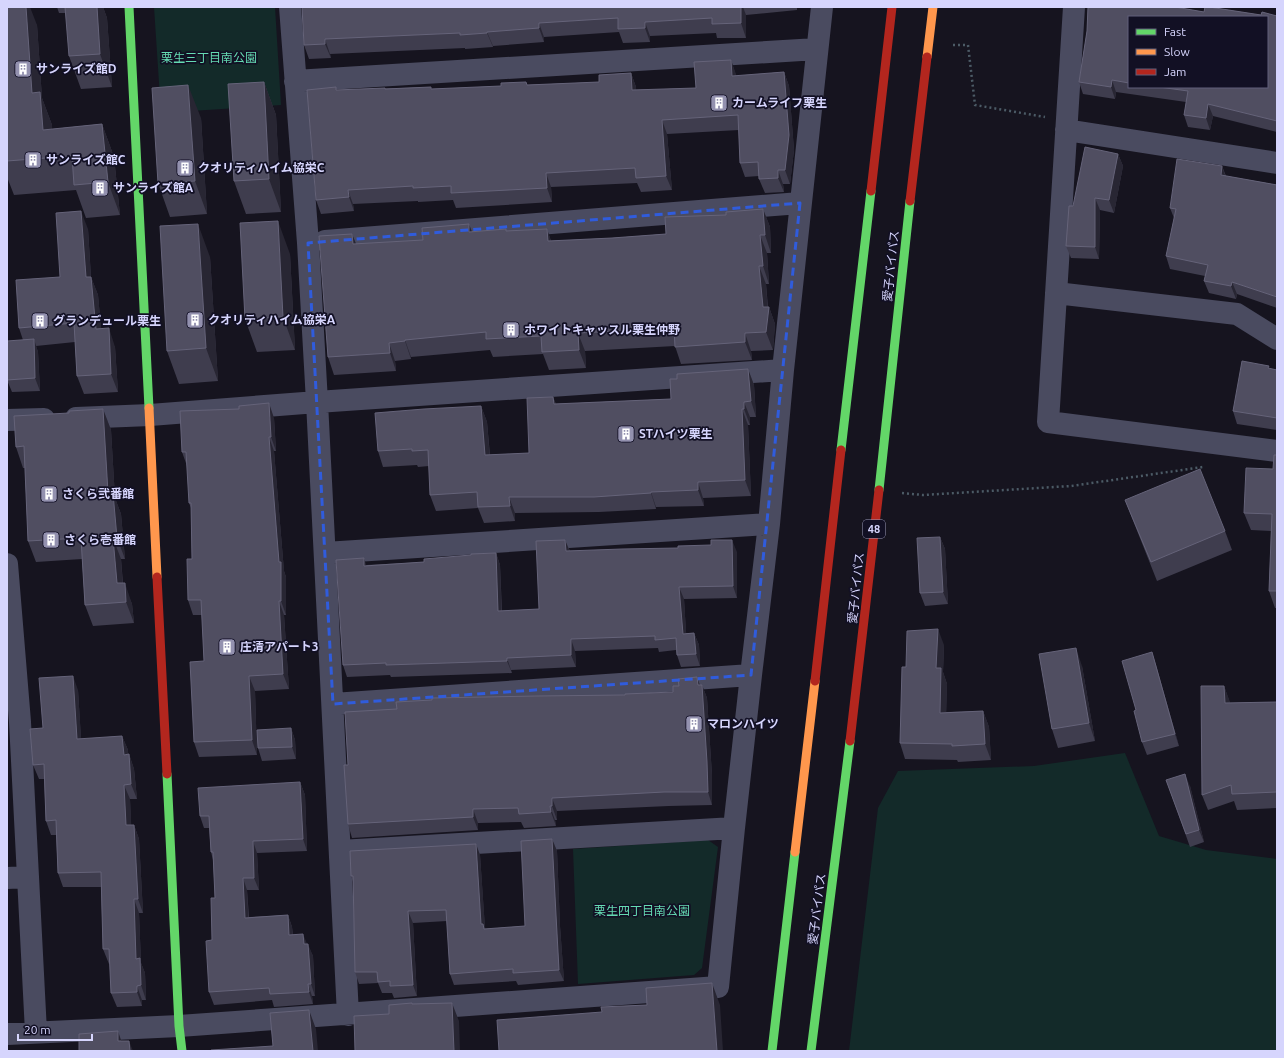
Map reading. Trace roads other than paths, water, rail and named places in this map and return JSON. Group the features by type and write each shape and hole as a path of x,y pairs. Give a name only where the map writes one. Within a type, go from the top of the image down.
{"main road":[{"path":"129,7 179,1026 182,1051"},
{"path":"772,1051 892,7"},
{"name":"愛子バイパス","path":"811,1051 857,690 908,215 933,7"}],"street":[{"path":"290,7 308,243 348,1015"},
{"path":"7,1034 179,1026 348,1015 718,987 734,828 769,524 800,203 822,7"},
{"path":"1074,7 1048,422 1277,451"},
{"path":"295,81 817,49"},
{"path":"1067,125 1277,164"},
{"path":"308,243 800,203"},
{"path":"1056,294 1236,314 1277,339"},
{"path":"7,420 150,415 783,370"},
{"path":"325,553 769,524"},
{"path":"7,570 14,723 28,877 36,1032"},
{"path":"332,704 751,676"},
{"path":"340,851 734,828"},
{"path":"7,878 28,877"}],"place":[{"name":"サンライズ館D","path":"23,69"},
{"name":"カームライフ栗生","path":"719,103"},
{"name":"サンライズ館C","path":"33,160"},
{"name":"クオリティハイム協栄C","path":"185,168"},
{"name":"サンライズ館A","path":"100,188"},
{"name":"クオリティハイム協栄A","path":"195,320"},
{"name":"グランデュール栗生","path":"40,321"},
{"name":"ホワイトキャッスル栗生仲野","path":"511,330"},
{"name":"STハイツ栗生","path":"626,434"},
{"name":"さくら弐番館","path":"49,494"},
{"name":"さくら壱番館","path":"51,540"},
{"name":"庄清アパート3","path":"227,647"},
{"name":"マロンハイツ","path":"694,724"}],"park label":[{"name":"栗生三丁目南公園","path":"209,58"},
{"name":"栗生四丁目南公園","path":"642,911"}]}
